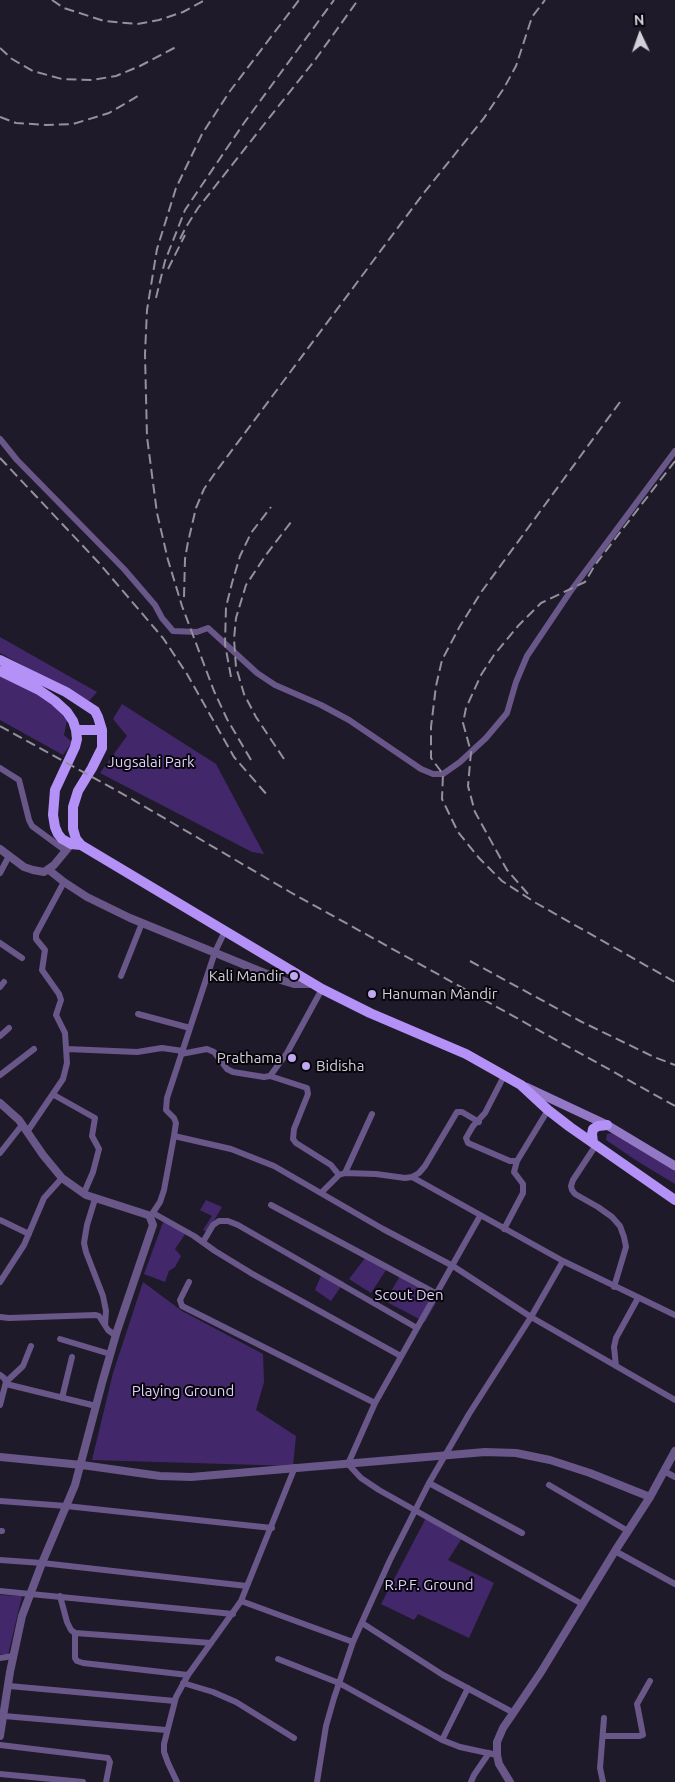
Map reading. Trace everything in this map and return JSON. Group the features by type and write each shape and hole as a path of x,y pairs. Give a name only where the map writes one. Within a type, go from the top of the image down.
{"main road":[{"path":"0,660 45,681 79,700 94,711 102,730 102,748 78,791 73,807 73,845"},
{"path":"0,670 39,690 55,701 67,712 76,730 75,747 55,790 53,804 54,821 58,834 73,845 318,986 370,1013 466,1054 521,1085 607,1125 675,1166"},
{"path":"76,730 102,730"},
{"path":"521,1085 548,1110 675,1200"},
{"path":"595,1144 592,1134 593,1129 598,1126 607,1125"}],"street":[{"path":"0,439 17,460 124,569 155,605 172,631 197,632 208,628 250,667 275,685 321,705 349,720 421,769 434,774 443,774 460,762 486,738 507,713 516,682 527,656 570,592 675,450"},
{"path":"0,768 19,780 32,826 73,845 49,870 44,872 24,867 0,849"},
{"path":"0,873 9,856"},
{"path":"49,870 87,896 142,923 294,984 318,986 287,1053 270,1076"},
{"path":"28,1132 54,1095 65,1075 67,1063 65,1033 56,1015 60,1000 54,986 44,972 42,964 45,950 36,940 36,934 64,882"},
{"path":"121,976 142,923"},
{"path":"0,1736 13,1656 22,1616 82,1465 110,1354 153,1225 152,1215 164,1190 176,1123 174,1118 168,1113 166,1105 215,952 225,931"},
{"path":"0,943 22,958"},
{"path":"138,1014 190,1028"},
{"path":"0,1036 9,1028"},
{"path":"67,1049 137,1052 162,1048 182,1052 207,1049 214,1052 226,1069 232,1072 264,1077 270,1076 307,1088 308,1094 294,1129 293,1139 296,1143 342,1174 412,1177 425,1166 457,1112 462,1112 479,1122"},
{"path":"0,1075 34,1049"},
{"path":"504,1076 485,1113 479,1122 473,1126 466,1138 468,1143 510,1161 517,1161"},
{"path":"54,1095 95,1118 92,1136 99,1149 93,1172 84,1194"},
{"path":"0,1103 28,1132 62,1178 84,1194 95,1199 152,1215 203,1242 251,1273 400,1356"},
{"path":"504,1229 523,1188 514,1172 517,1161 548,1110"},
{"path":"322,1193 342,1174 372,1114"},
{"path":"0,1153 22,1125"},
{"path":"174,1136 231,1148 274,1166 453,1266 531,1317 675,1400"},
{"path":"595,1144 573,1180 572,1190 575,1194 612,1217 620,1226 626,1247 614,1287"},
{"path":"412,1177 563,1261 675,1315"},
{"path":"0,1282 3,1272 24,1245 44,1198 62,1178"},
{"path":"95,1199 84,1243 103,1296 106,1311 105,1325"},
{"path":"271,1205 437,1294"},
{"path":"348,1464 375,1403 400,1356 480,1216"},
{"path":"0,1220 29,1234"},
{"path":"203,1242 214,1225 220,1221 228,1221 238,1225 417,1328"},
{"path":"317,1782 326,1726 339,1683 353,1642 390,1560 429,1483 487,1385 531,1317 563,1261"},
{"path":"189,1282 180,1300 182,1306 375,1403"},
{"path":"616,1366 614,1347 616,1338 638,1298"},
{"path":"0,1317 96,1315 116,1336"},
{"path":"60,1339 110,1354"},
{"path":"0,1405 6,1383 23,1366 31,1346"},
{"path":"62,1398 72,1357"},
{"path":"0,1375 6,1383"},
{"path":"6,1383 96,1406"},
{"path":"471,1782 474,1775 493,1754 503,1728 650,1497 675,1451"},
{"path":"0,1457 82,1465 160,1476 190,1477 485,1452 516,1453 550,1460 590,1473 650,1497"},
{"path":"348,1464 361,1478 582,1604"},
{"path":"177,1782 164,1752 166,1730 175,1701 188,1675 234,1614 241,1601 295,1467"},
{"path":"664,1471 675,1477"},
{"path":"429,1483 522,1533"},
{"path":"549,1485 628,1531"},
{"path":"0,1501 66,1506 272,1528"},
{"path":"615,1551 675,1584"},
{"path":"0,1560 247,1586"},
{"path":"0,1592 30,1593 234,1614"},
{"path":"60,1596 67,1622 75,1633 211,1643"},
{"path":"241,1601 353,1642"},
{"path":"362,1623 404,1651 514,1713"},
{"path":"75,1633 74,1658 77,1661 188,1675"},
{"path":"0,1658 13,1656"},
{"path":"278,1659 339,1683 442,1740 460,1747 493,1754 510,1782"},
{"path":"603,1736 640,1736 643,1734 637,1704 650,1681"},
{"path":"183,1683 213,1692 236,1702 294,1738"},
{"path":"9,1686 175,1701"},
{"path":"442,1740 468,1688"},
{"path":"4,1716 166,1730"},
{"path":"603,1782 600,1768 604,1718"},
{"path":"0,1745 108,1758 110,1762 106,1782"},
{"path":"0,1774 83,1782"}],"green space":[{"path":"0,637 97,692 89,701 0,653"},
{"path":"0,674 44,697 68,715 64,735 72,742 63,755 0,720"},
{"name":"Jugsalai Park","path":"122,704 216,764 264,854 252,852 100,773 127,736 113,719"},
{"path":"613,1133 675,1171 675,1184 606,1140 607,1134"},
{"path":"206,1200 222,1207 207,1232 203,1230 212,1216 200,1210"},
{"path":"165,1217 188,1230 175,1249 181,1256 175,1267 169,1271 165,1282 144,1274"},
{"path":"366,1257 386,1270 371,1293 349,1279"},
{"path":"323,1271 344,1282 331,1301 315,1290"},
{"name":"Scout Den","path":"402,1273 441,1294 425,1322 385,1301"},
{"name":"Playing Ground","path":"143,1282 182,1311 263,1354 264,1382 256,1410 296,1436 293,1466 92,1460 113,1373"},
{"name":"R.P.F. Ground","path":"426,1518 462,1538 448,1560 494,1583 469,1638 418,1614 414,1620 381,1604"},
{"path":"0,1595 22,1596 8,1655 0,1654"}],"railway":[{"path":"52,0 64,8 104,21 137,24 159,20 183,12 205,0"},
{"path":"251,760 227,719 214,691 182,606 168,560 157,513 147,437 145,354 147,310 157,249 176,188 202,134 230,91 299,0"},
{"path":"156,298 165,261 185,210 244,123 334,0"},
{"path":"180,239 198,208 315,60 358,0"},
{"path":"184,597 185,559 188,542 196,508 204,489 423,194 484,118 516,66 532,17 545,0"},
{"path":"0,48 12,59 33,71 62,79 92,80 116,76 176,47"},
{"path":"0,117 16,123 73,124 109,113 138,96"},
{"path":"168,269 185,235"},
{"path":"620,402 482,591 460,626 442,660 436,686 431,727 431,758 443,774 442,799 458,832 479,858 502,881 536,903 675,982"},
{"path":"0,458 99,563 163,638 187,674 234,757 268,796"},
{"path":"528,894 507,870 475,812 468,786 471,752 463,723 466,708 481,675 494,655 518,626 541,603 585,582 595,565 675,461"},
{"path":"231,677 225,644 226,607 240,556 251,533 271,507"},
{"path":"284,759 256,717 244,694 236,667 234,639 236,618 246,585 291,522"},
{"path":"0,726 130,798 290,892 675,1106"},
{"path":"470,961 580,1021 654,1057 675,1065"}],"place":[{"name":"Kali Mandir","path":"294,976"},
{"name":"Hanuman Mandir","path":"372,994"},
{"name":"Prathama","path":"292,1058"},
{"name":"Bidisha","path":"306,1066"}]}
